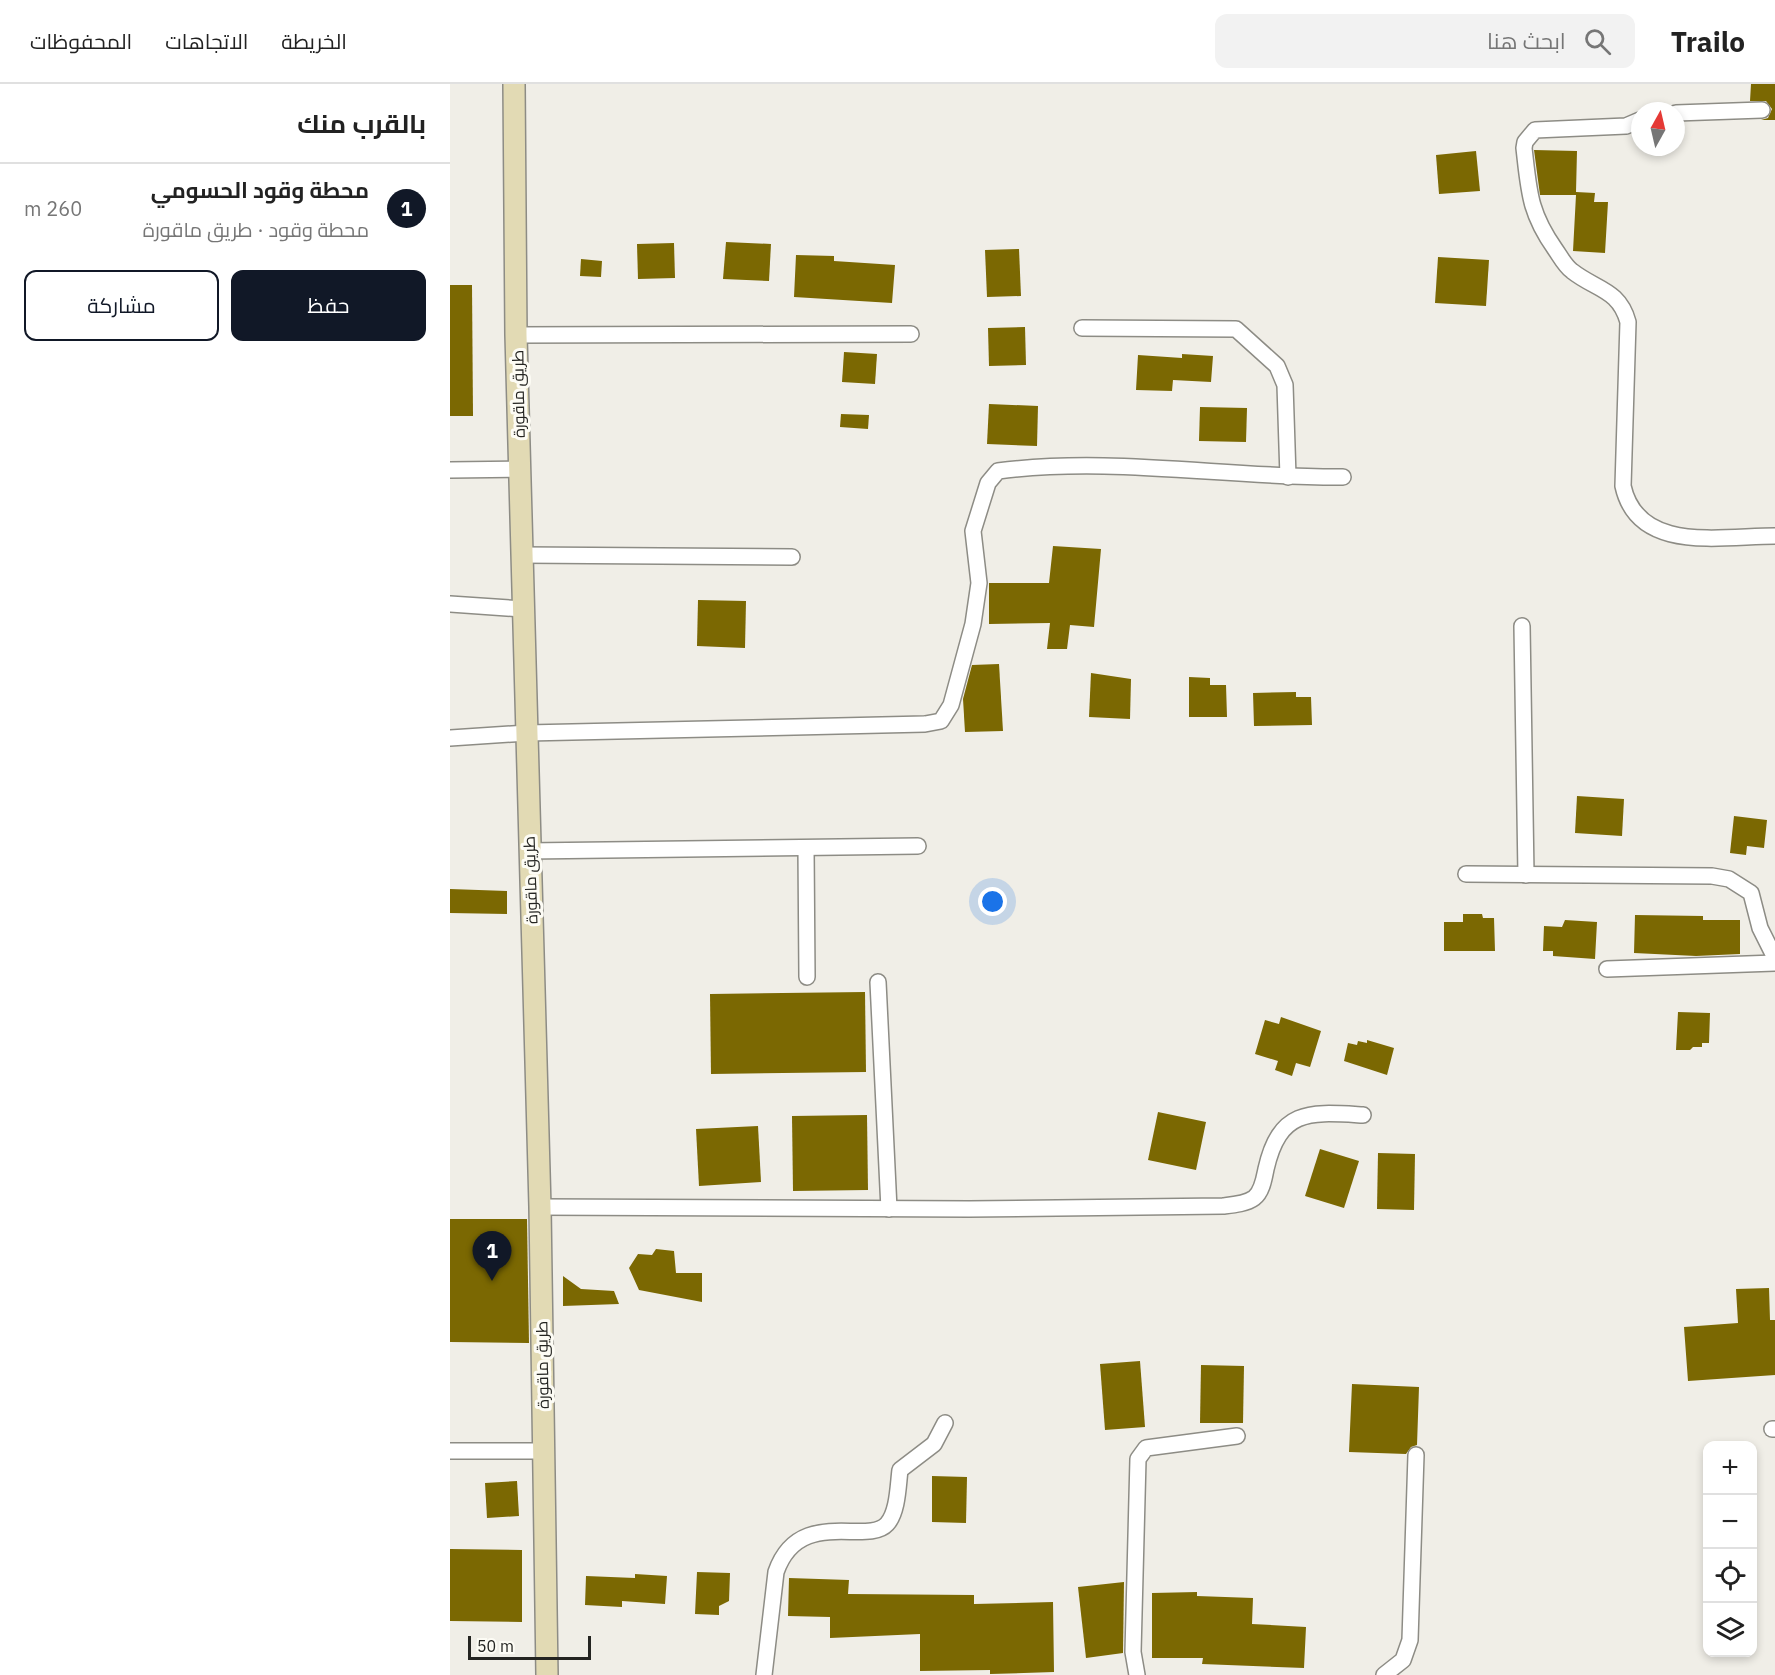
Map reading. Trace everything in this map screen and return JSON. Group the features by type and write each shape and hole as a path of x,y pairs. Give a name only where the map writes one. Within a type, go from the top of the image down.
{"street":[{"name":"طريق ماقورة","path":"514,84 516,335 528,851 540,1207 547,1675"},
{"path":"1685,113 1762,110"},
{"path":"1631,124 1626,126 1535,130 1525,142 1524,148 1530,203 1545,235 1569,270 1611,293 1624,309 1628,322 1623,486 1626,503 1639,520 1656,532 1682,536 1775,536"},
{"path":"1082,328 1236,329 1277,366 1285,385 1288,477"},
{"path":"516,335 911,334"},
{"path":"450,738 527,733 925,724 941,721 951,705 973,624 979,583 973,531 988,483 998,471 1090,466 1288,477 1343,477"},
{"path":"450,470 519,469"},
{"path":"522,555 792,557"},
{"path":"450,604 523,609"},
{"path":"1522,626 1526,875"},
{"path":"528,851 918,846"},
{"path":"806,848 807,977"},
{"path":"1466,874 1712,876 1729,879 1751,893 1760,928 1775,958"},
{"path":"1607,969 1775,963"},
{"path":"878,982 889,1209"},
{"path":"540,1207 889,1209 1223,1206 1253,1199 1259,1192 1271,1149 1288,1123 1300,1116 1318,1112 1363,1115"},
{"path":"764,1675 776,1572 780,1561 800,1541 819,1532 871,1531 886,1525 892,1517 900,1470 934,1444 945,1423"},
{"path":"1137,1675 1133,1652 1138,1459 1146,1448 1237,1436"},
{"path":"450,1451 544,1450"},
{"path":"1384,1675 1403,1660 1410,1640 1416,1455"}],"building":[{"path":"1751,84 1775,84 1775,120 1761,120 1768,118 1772,109 1766,101 1750,101"},
{"path":"1534,150 1577,151 1576,192 1595,193 1594,202 1608,202 1605,253 1573,251 1576,195 1540,195"},
{"path":"1476,151 1480,191 1439,194 1436,155"},
{"path":"726,242 771,244 769,281 723,279"},
{"path":"674,243 675,278 638,279 637,244"},
{"path":"1019,249 1021,296 987,297 985,250"},
{"path":"796,255 834,256 834,261 895,265 892,303 794,297"},
{"path":"1438,257 1489,260 1486,306 1435,303"},
{"path":"581,259 602,261 601,277 580,276"},
{"path":"450,285 472,285 473,416 450,416"},
{"path":"1025,327 1026,365 989,366 988,328"},
{"path":"844,352 877,354 875,384 842,382"},
{"path":"1182,354 1213,356 1211,382 1173,380 1172,391 1136,390 1138,355 1182,358"},
{"path":"989,404 1038,406 1037,446 987,444"},
{"path":"1200,407 1247,408 1246,442 1199,441"},
{"path":"841,414 869,415 868,429 840,427"},
{"path":"1053,546 1101,549 1094,627 1070,625 1067,649 1047,649 1050,623 989,624 989,583 1049,583"},
{"path":"698,600 746,601 745,648 697,646"},
{"path":"999,664 1003,731 965,732 963,699 972,665"},
{"path":"1091,673 1131,679 1130,719 1089,717"},
{"path":"1189,677 1210,678 1210,685 1226,685 1227,717 1189,717"},
{"path":"1296,692 1296,697 1311,697 1312,725 1254,726 1253,693"},
{"path":"1577,796 1624,799 1622,836 1575,833"},
{"path":"1734,816 1767,820 1764,848 1747,846 1746,855 1730,853"},
{"path":"450,889 507,891 507,914 450,913"},
{"path":"1463,914 1482,914 1483,918 1494,918 1495,951 1444,951 1444,922 1463,922"},
{"path":"1635,915 1703,916 1703,920 1740,920 1740,954 1696,956 1634,953"},
{"path":"1565,920 1597,922 1595,959 1553,956 1553,951 1543,951 1544,926 1562,927"},
{"path":"865,992 866,1072 711,1074 710,994"},
{"path":"1678,1012 1710,1013 1709,1043 1702,1043 1702,1047 1693,1047 1690,1050 1676,1050"},
{"path":"1281,1017 1321,1031 1310,1067 1296,1063 1292,1076 1275,1070 1278,1061 1255,1054 1265,1020 1279,1024"},
{"path":"1367,1040 1394,1048 1387,1075 1344,1061 1348,1043 1357,1045 1358,1041 1367,1043"},
{"path":"1158,1112 1206,1122 1196,1170 1148,1160"},
{"path":"867,1115 868,1190 793,1191 792,1116"},
{"path":"758,1126 761,1182 699,1186 696,1129"},
{"path":"1320,1149 1359,1161 1344,1208 1305,1196"},
{"path":"1378,1153 1415,1154 1414,1210 1377,1209"},
{"path":"450,1219 527,1219 529,1343 450,1342"},
{"path":"656,1249 674,1251 676,1273 702,1273 702,1302 639,1290 629,1268 638,1254 652,1255"},
{"path":"563,1276 581,1289 614,1291 619,1304 563,1306"},
{"path":"1769,1288 1770,1320 1775,1320 1775,1375 1688,1381 1684,1327 1738,1323 1736,1289"},
{"path":"1140,1361 1145,1427 1105,1430 1100,1364"},
{"path":"1201,1365 1244,1366 1243,1423 1200,1423"},
{"path":"1352,1384 1419,1387 1417,1445 1411,1447 1406,1454 1349,1452"},
{"path":"932,1476 967,1477 966,1523 932,1522"},
{"path":"517,1481 519,1516 487,1518 485,1483"},
{"path":"450,1549 522,1550 522,1622 450,1621"},
{"path":"697,1572 730,1573 729,1601 719,1606 719,1615 695,1614"},
{"path":"635,1574 667,1576 665,1604 622,1601 622,1607 585,1605 586,1576 635,1578"},
{"path":"789,1578 849,1580 848,1594 974,1595 974,1604 1053,1602 1054,1672 990,1674 990,1670 920,1671 920,1634 830,1638 830,1617 788,1616"},
{"path":"1124,1582 1123,1653 1086,1658 1078,1587"},
{"path":"1197,1592 1197,1596 1253,1598 1252,1624 1306,1627 1304,1668 1202,1664 1203,1658 1152,1658 1152,1593"}],"place":[{"name":"محطة وقود الحسومي","path":"492,1281"}]}
